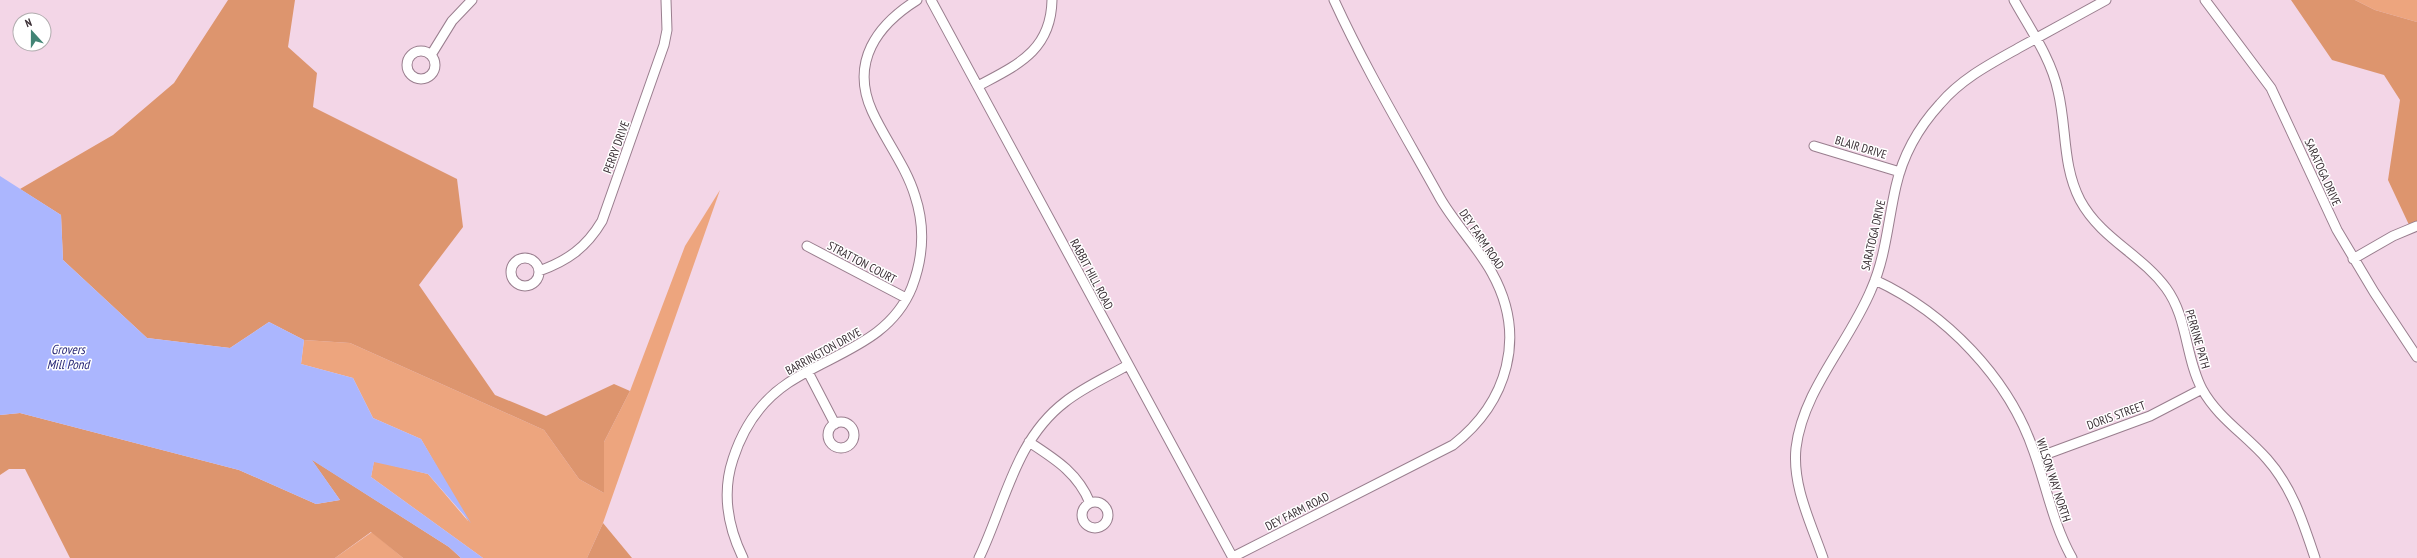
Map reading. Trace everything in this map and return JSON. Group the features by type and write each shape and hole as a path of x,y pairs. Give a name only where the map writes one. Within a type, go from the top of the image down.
{"street":[{"path":"431,55 452,21 472,0"},
{"name":"PERRY DRIVE","path":"539,271 577,253 594,234 602,221 660,58 667,30 666,0"},
{"name":"BARRINGTON DRIVE","path":"743,558 731,528 727,502 728,480 736,447 753,416 789,382 856,347 876,334 889,322 906,298 920,260 922,230 919,212 909,180 871,109 867,96 865,69 872,44 882,28 897,13 917,0"},
{"name":"RABBIT HILL ROAD","path":"931,0 1233,558"},
{"path":"978,86 1022,61 1037,48 1050,23 1052,0"},
{"name":"DEY FARM ROAD","path":"1233,558 1453,445 1467,434 1486,412 1498,392 1506,367 1510,333 1504,300 1498,285 1441,200 1334,0"},
{"name":"PERRINE PATH","path":"2014,0 2055,78 2061,108 2067,164 2080,200 2100,228 2147,267 2167,290 2181,319 2190,359 2202,389 2223,418 2253,445 2279,474 2297,508 2315,558"},
{"name":"SARATOGA DRIVE","path":"1823,558 1798,480 1796,450 1799,432 1811,400 1863,308 1876,280 1900,172 1918,134 1940,103 1955,89 1984,67 2106,0"},
{"name":"SARATOGA DRIVE","path":"2205,0 2271,88 2319,195 2353,260 2417,357"},
{"name":"BLAIR DRIVE","path":"1814,146 1900,172"},
{"path":"2353,260 2393,236 2417,226"},
{"name":"STRATTON COURT","path":"807,246 906,298"},
{"name":"WILSON WAY NORTH","path":"1876,280 1913,301 1932,314 1970,349 2005,394 2019,419 2036,458 2055,524 2072,558"},
{"path":"979,558 1016,466 1028,442 1038,429 1064,403 1080,391 1128,365"},
{"path":"808,372 835,424"},
{"name":"DORIS STREET","path":"2036,458 2150,416 2202,389"},
{"path":"1028,442 1072,472 1081,483 1090,502"}],"shaded area":[{"path":"228,0 295,0 288,47 317,73 313,107 457,179 463,227 419,285 495,395 546,416 614,384 630,391 604,442 604,493 579,479 544,430 350,343 304,340 269,322 230,348 147,338 63,260 61,215 20,189 113,135 174,83"},
{"path":"2291,0 2355,0 2375,10 2417,22 2417,227 2410,227 2388,180 2400,100 2384,75 2332,60"},
{"path":"2355,0 2417,0 2417,22 2375,10"},
{"path":"720,190 603,523 587,558 483,558 371,477 374,461 428,474 468,521 421,439 373,418 353,378 301,364 304,340 350,343 544,430 579,479 604,493 604,442 630,391 685,246"},
{"path":"20,413 239,470 316,504 340,500 311,459 449,547 461,558 403,558 371,532 335,558 70,558 25,469 9,469 0,475 0,415"},
{"path":"603,523 632,558 587,558"},
{"path":"372,532 403,558 335,558"}],"water":[{"name":"Grovers Mill Pond","path":"0,176 61,215 63,260 147,338 230,348 269,322 304,340 301,364 353,378 373,418 421,439 471,523 428,474 374,462 371,477 483,558 461,558 449,547 312,460 340,500 316,504 239,470 20,413 0,415"}]}
